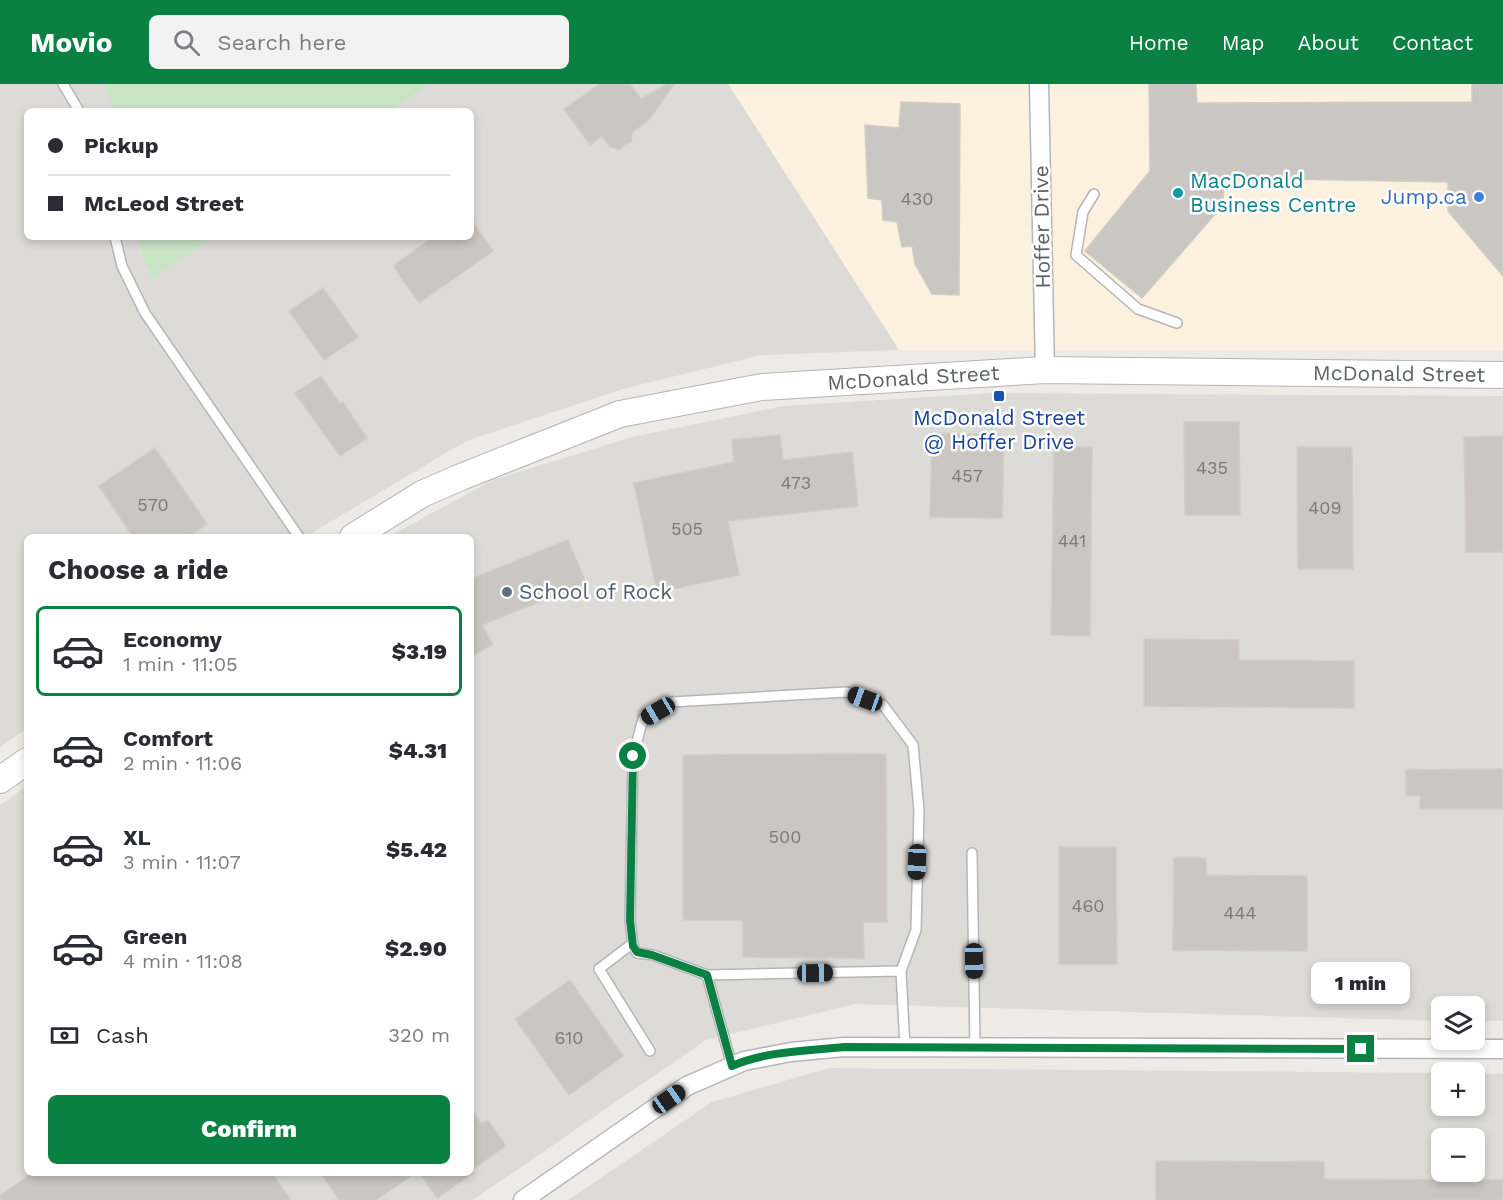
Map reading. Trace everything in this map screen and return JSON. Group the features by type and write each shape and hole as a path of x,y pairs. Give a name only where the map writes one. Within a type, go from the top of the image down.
{"main road":[{"name":"McDonald Street","path":"358,534 441,486 620,414 762,387 1045,370 1503,375"},
{"path":"0,780 24,763"}],"street":[{"name":"Hoffer Drive","path":"1039,84 1045,370"},
{"path":"523,1200 687,1086 744,1061 791,1052 844,1047 1503,1049"}],"lane":[{"path":"63,84 78,108"},
{"path":"1094,194 1083,212 1076,255 1138,309 1177,323"},
{"path":"116,240 122,266 145,313 297,534"},
{"path":"901,971 707,975 652,955 637,952 633,943 630,920 633,756 643,719 672,702 846,692 883,705 913,745 919,810 916,930 901,971 906,1048"},
{"path":"972,853 975,1048"},
{"path":"633,943 599,969 650,1051"},
{"path":"707,975 732,1066"}],"shaded area":[{"path":"0,84 105,84 113,108 24,108 24,240 138,240 151,280 208,240 474,240 474,108 395,108 430,84 728,84 899,350 761,355 623,389 466,441 310,534 24,534 24,730 0,747"},
{"path":"728,84 1503,84 1503,350 899,350"},
{"path":"992,393 1503,396 1503,1021 1485,1021 1485,996 1431,996 1431,1021 855,1004 706,1040 473,1200 0,1200 0,805 24,788 24,1176 474,1176 474,534 394,534 493,480 632,437 783,406"},
{"path":"829,1068 1431,1073 1431,1116 1485,1116 1485,1074 1503,1074 1503,1200 568,1200 712,1102"}],"green space":[{"path":"105,84 430,84 395,108 113,108"},
{"path":"138,240 208,240 151,280"}],"building":[{"path":"600,84 630,84 641,99 667,84 674,84 649,120 632,132 631,142 625,144 620,150 610,147 602,136 590,145 564,109"},
{"name":"MacDonald Business Centre","path":"1149,84 1196,84 1197,103 1472,102 1472,84 1503,84 1503,276 1448,211 1448,182 1224,178 1223,205 1142,298 1085,251 1150,171"},
{"path":"901,102 960,104 959,295 932,294 915,264 912,246 902,247 897,222 883,220 882,200 868,198 865,125 899,128"},
{"path":"474,223 493,251 419,303 393,266 429,240 474,240"},
{"path":"323,288 358,337 324,360 289,311"},
{"path":"321,376 340,404 343,402 367,438 340,456 295,393"},
{"path":"1184,422 1239,422 1240,515 1185,515"},
{"path":"932,433 1004,435 1002,518 930,517"},
{"path":"780,435 783,460 852,452 858,506 728,521 739,575 657,592 634,483 734,462 732,440"},
{"path":"1503,436 1503,552 1466,552 1464,437"},
{"path":"1054,447 1092,447 1090,636 1051,635"},
{"path":"1297,447 1352,447 1353,569 1298,569"},
{"path":"155,448 207,524 192,534 131,534 99,486"},
{"path":"568,540 586,583 482,625 493,644 474,655 474,578"},
{"path":"1144,639 1239,640 1239,660 1354,661 1354,708 1144,706"},
{"path":"886,754 887,922 863,922 864,958 743,957 743,920 683,920 683,755"},
{"path":"1503,769 1503,809 1420,809 1420,795 1406,796 1406,770"},
{"path":"1059,847 1116,847 1117,964 1059,964"},
{"path":"1174,858 1206,858 1206,875 1307,876 1307,951 1173,950"},
{"path":"570,980 623,1056 569,1095 515,1019"},
{"path":"474,1114 481,1124 488,1120 506,1146 474,1168"},
{"path":"1156,1161 1324,1162 1324,1179 1431,1180 1431,1182 1503,1180 1503,1200 1156,1200"},
{"path":"28,1176 274,1176 291,1200 0,1200 0,1196"},
{"path":"323,1176 411,1176 376,1200 339,1200"},
{"path":"422,1176 469,1176 437,1198"}],"place":[{"name":"MacDonald Business Centre","path":"1178,193"},
{"name":"Jump.ca","path":"1479,197"},
{"name":"McDonald Street @ Hoffer Drive","path":"999,396"},
{"name":"School of Rock","path":"507,592"}],"route":[{"path":"633,756 630,920 633,946 637,952 652,955 707,975 732,1066 744,1061 791,1052 844,1047 1361,1049"}]}
